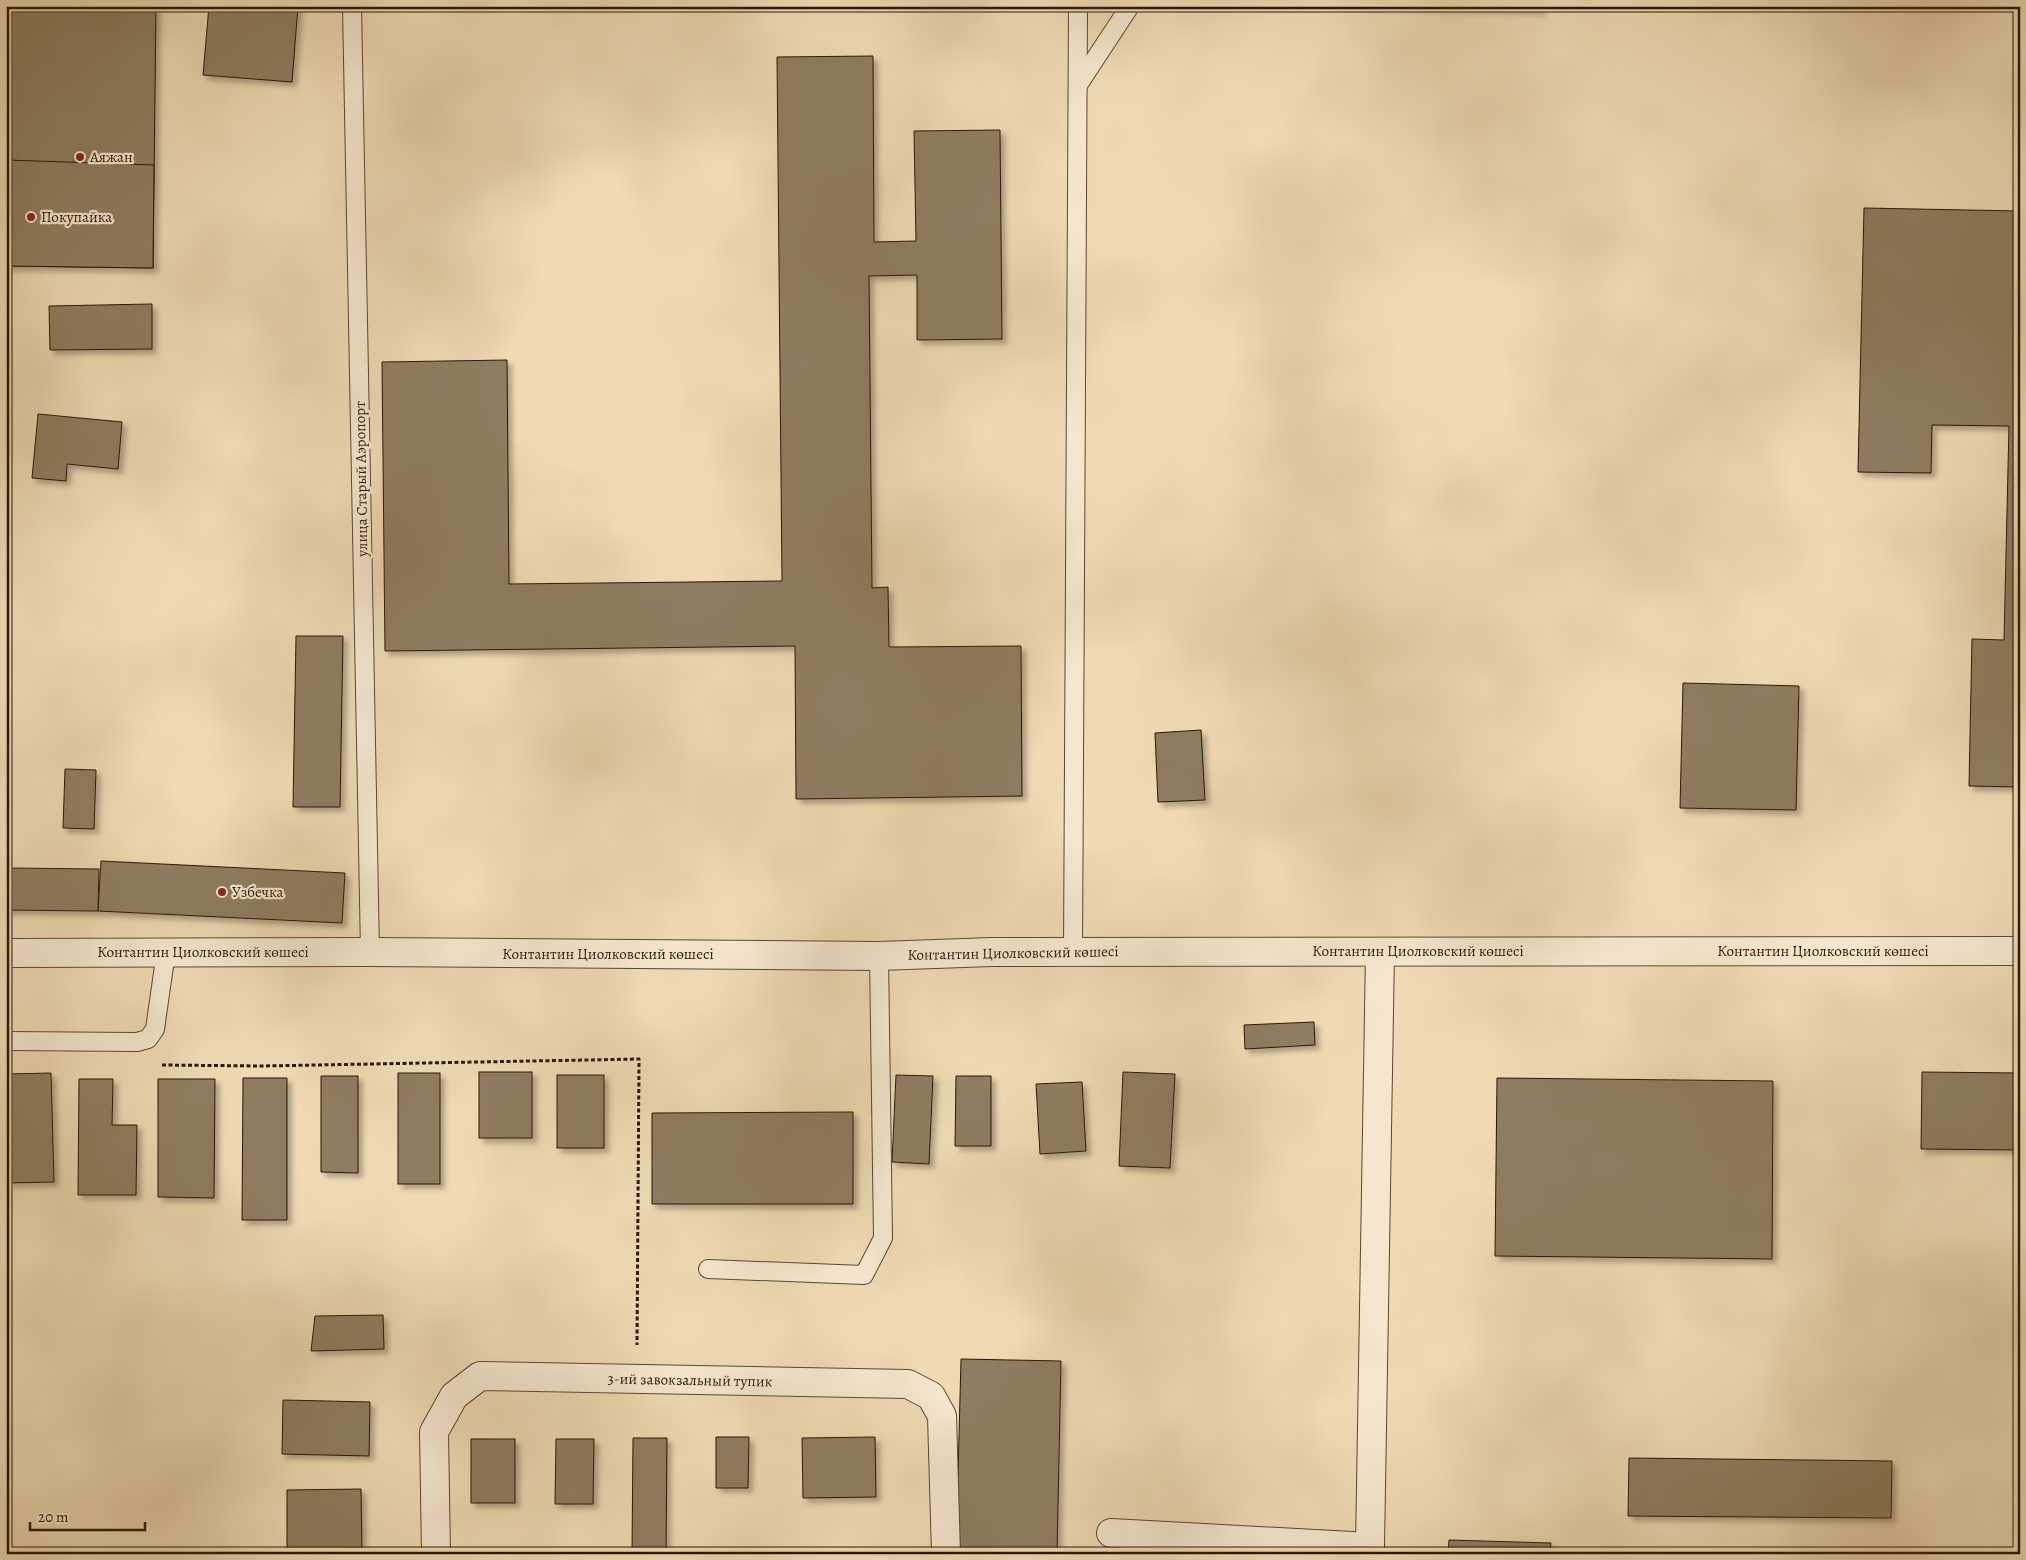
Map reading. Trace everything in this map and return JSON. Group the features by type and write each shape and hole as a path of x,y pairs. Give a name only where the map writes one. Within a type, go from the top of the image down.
{"street":[{"name":"Контантин Циолковский көшесі","path":"6,953 370,952 879,956 992,952 2020,951"},
{"path":"1111,1533 1370,1547 1380,952"},
{"name":"3-ий завокзальный тупик","path":"436,1554 434,1432 454,1396 480,1376 908,1384 931,1396 942,1416 946,1554"}],"lane":[{"name":"улица Старый Аэропорт","path":"352,6 370,952"},
{"path":"1073,952 1078,6"},
{"path":"1078,85 1130,6"},
{"path":"6,1041 137,1042 148,1039 155,1029 166,952"},
{"path":"708,1269 864,1275 883,1238 879,956"}],"path":[{"path":"155,1029 158,1065 263,1066 640,1059 636,1379"}],"building":[{"name":"Аяжан","path":"6,6 156,6 153,268 6,266"},
{"path":"209,6 298,6 292,82 203,75"},
{"path":"1362,6 1541,6 1541,10"},
{"path":"873,56 874,242 916,241 914,131 1000,130 1002,339 917,340 917,275 869,276 872,588 888,587 889,647 1021,646 1022,796 796,799 795,646 385,651 382,362 507,360 509,584 782,581 777,57"},
{"path":"6,160 154,165 153,268 6,266"},
{"path":"1864,208 2020,211 2020,787 1969,786 1972,639 2004,640 2009,426 1932,425 1931,473 1858,472"},
{"path":"152,304 152,349 50,350 49,306"},
{"path":"38,414 122,422 118,469 67,464 66,481 32,478"},
{"path":"296,636 343,636 340,807 293,807"},
{"path":"1683,683 1799,686 1796,810 1680,808"},
{"path":"1201,730 1205,800 1158,802 1155,733"},
{"path":"65,769 96,770 94,829 63,828"},
{"name":"Узбечка","path":"101,861 345,873 342,923 98,911"},
{"path":"6,868 99,869 98,911 6,910"},
{"path":"1314,1022 1315,1045 1245,1049 1244,1025"},
{"path":"479,1072 532,1072 532,1138 479,1138"},
{"path":"1123,1072 1175,1074 1170,1168 1119,1166"},
{"path":"1922,1072 2020,1073 2020,1150 1921,1149"},
{"path":"51,1073 54,1182 6,1183 6,1074"},
{"path":"398,1073 440,1073 440,1184 398,1184"},
{"path":"557,1075 604,1075 604,1148 557,1148"},
{"path":"896,1075 933,1076 929,1164 892,1162"},
{"path":"321,1076 358,1076 358,1173 321,1172"},
{"path":"956,1076 991,1076 991,1146 955,1146"},
{"path":"243,1078 287,1078 287,1220 242,1220"},
{"path":"1497,1078 1773,1081 1772,1259 1495,1256"},
{"path":"79,1079 113,1079 112,1125 137,1125 136,1195 78,1195"},
{"path":"158,1079 215,1079 214,1198 158,1197"},
{"path":"1082,1082 1086,1151 1040,1154 1036,1084"},
{"path":"853,1112 853,1204 652,1204 652,1113"},
{"path":"383,1315 384,1349 311,1351 315,1316"},
{"path":"961,1359 1061,1361 1057,1554 956,1554"},
{"path":"283,1400 370,1402 369,1456 282,1454"},
{"path":"716,1437 749,1437 748,1488 716,1488"},
{"path":"875,1437 876,1497 803,1498 802,1438"},
{"path":"633,1438 667,1438 666,1554 632,1554"},
{"path":"471,1439 515,1439 515,1503 471,1503"},
{"path":"556,1439 594,1439 593,1504 555,1504"},
{"path":"1629,1458 1892,1461 1891,1518 1628,1516"},
{"path":"361,1489 362,1548 287,1549 287,1490"},
{"path":"1449,1540 1551,1543 1550,1554 1448,1554"}],"place":[{"name":"Аяжан","path":"80,157"},
{"name":"Покупайка","path":"31,217"},
{"name":"Узбечка","path":"222,892"}]}
